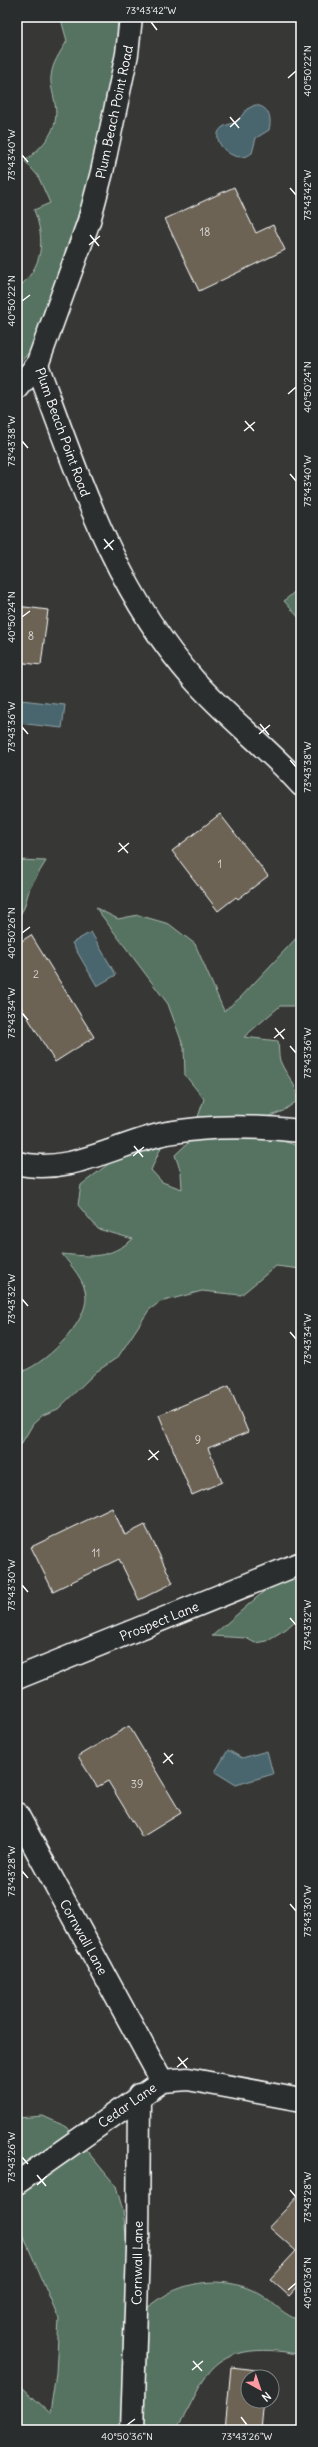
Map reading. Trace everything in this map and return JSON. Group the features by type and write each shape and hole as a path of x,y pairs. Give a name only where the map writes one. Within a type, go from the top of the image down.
{"street":[{"name":"Plum Beach Point Road","path":"131,17 127,54 102,172 89,221 37,365 93,516 146,616 195,680 301,785"},
{"path":"17,390 37,365"},
{"path":"17,1163 26,1166 64,1165 167,1133 227,1127 301,1131"},
{"name":"Prospect Lane","path":"17,1678 301,1563"},
{"name":"Cornwall Lane","path":"17,1814 162,2081"},
{"name":"Cedar Lane","path":"17,2183 139,2095 162,2081 188,2079 301,2100"},
{"name":"Cornwall Lane","path":"132,2430 138,2249 139,2095"}],"green space":[{"path":"63,17 118,17 114,77 88,184 43,324 29,352 17,367 17,289 26,281 32,272 40,253 40,232 34,210 50,203 38,176 25,161 49,137 55,122 56,113 51,77 59,54 67,41 62,23"},
{"path":"301,586 301,620 284,601"},
{"path":"17,860 46,861 30,887 24,908 17,920"},
{"path":"96,908 118,919 138,915 169,924 195,944 224,1011 240,998 301,933 301,1006 280,1006 244,1037 278,1041 280,1061 296,1090 297,1101 283,1111 268,1117 283,1141 301,1147 301,1269 276,1266 241,1295 202,1291 160,1302 149,1310 118,1357 96,1372 58,1409 43,1415 33,1424 17,1451 17,1373 39,1363 62,1343 80,1319 85,1307 86,1296 83,1284 62,1254 82,1256 99,1255 116,1250 133,1239 98,1229 78,1205 81,1185 111,1162 162,1145 151,1170 162,1182 182,1189 181,1172 175,1155 190,1141 204,1099 185,1075 184,1048 168,1004"},
{"path":"301,1572 301,1616 286,1629 266,1641 255,1643 246,1638 212,1636 269,1587"},
{"path":"43,2116 67,2127 116,2186 123,2211 136,2315 169,2293 181,2288 205,2283 229,2283 252,2290 263,2296 285,2313 301,2321 301,2355 264,2350 251,2351 226,2358 216,2365 207,2375 184,2417 175,2430 17,2430 17,2386 21,2386 50,2413 56,2373 59,2319 17,2221 17,2118"}],"water":[{"path":"255,105 264,108 268,113 270,117 269,130 256,138 252,153 244,157 235,156 227,152 221,146 218,139 219,132 224,126 236,123 247,109"},
{"path":"21,700 65,705 62,728 18,723 17,705"},
{"path":"91,932 116,975 97,986 72,943"},
{"path":"228,1750 242,1758 267,1751 273,1774 236,1785 215,1772"}],"building":[{"path":"234,187 256,233 273,225 285,250 199,291 165,219"},
{"path":"17,606 48,610 41,665 17,662"},
{"path":"220,814 268,876 238,899 236,897 218,911 172,851"},
{"path":"31,935 94,1037 55,1062 17,1000 17,944"},
{"path":"229,1386 248,1432 208,1448 222,1482 192,1495 159,1415"},
{"path":"112,1508 125,1535 145,1525 173,1583 139,1600 119,1559 53,1591 31,1547"},
{"path":"129,1726 181,1813 142,1837 108,1781 97,1787 78,1756"},
{"path":"301,2193 301,2283 289,2296 270,2279 296,2251 269,2227"},
{"path":"231,2367 248,2369 240,2369 240,2409 263,2409 261,2430 225,2430"}]}
